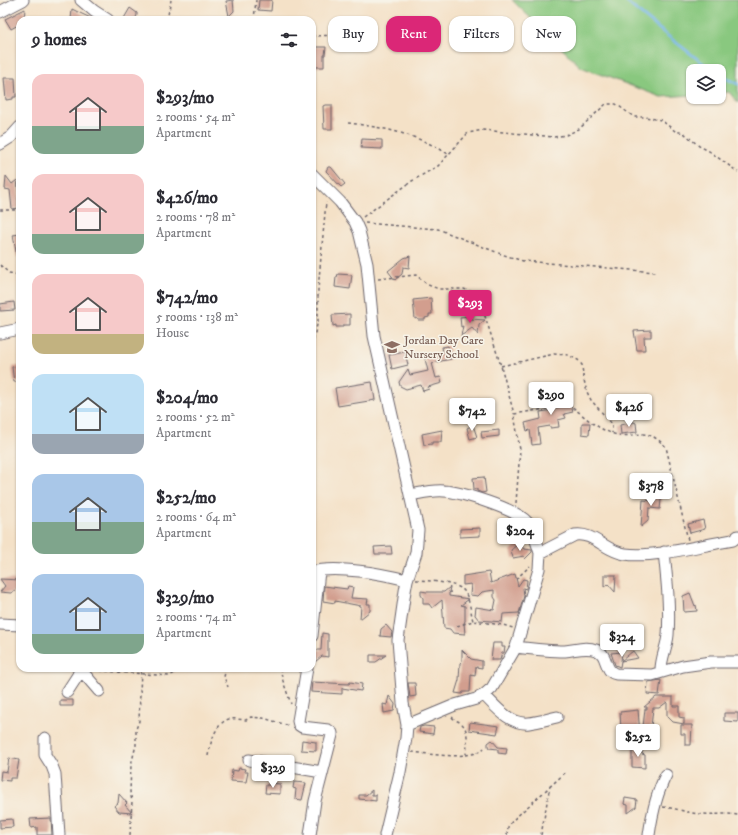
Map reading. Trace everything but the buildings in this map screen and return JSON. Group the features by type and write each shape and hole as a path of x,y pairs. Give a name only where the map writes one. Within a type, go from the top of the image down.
{"street":[{"path":"0,12 23,0"},
{"path":"81,0 102,16"},
{"path":"0,144 11,137 16,131"},
{"path":"316,178 330,191 356,222 364,249 369,280 374,336 418,530 418,543 414,562 407,580 398,647 403,704 407,725 404,751 385,835"},
{"path":"0,333 16,330"},
{"path":"407,725 484,695 490,691 497,682 518,642 536,580 540,555 528,523 515,513 456,493 435,491 411,495"},
{"path":"540,555 575,535 580,534 590,537 607,548 623,554 643,555 722,542 732,540 738,536"},
{"path":"661,672 667,642 668,623 668,586 664,552"},
{"path":"316,572 345,570 378,574 407,580"},
{"path":"0,624 16,625"},
{"path":"518,642 549,650 592,649 602,653 608,670 613,674 645,675 683,666 711,662 738,662"},
{"path":"67,692 78,672"},
{"path":"83,672 99,691"},
{"path":"306,672 299,725 302,727 328,730 332,733 315,801 310,835"},
{"path":"484,695 509,718 519,722 528,723 557,717"},
{"path":"45,738 45,755 55,774 59,835"},
{"path":"249,760 322,772"},
{"path":"648,835 652,811 659,788 666,775"}],"path":[{"path":"168,16 172,0"},
{"path":"254,16 256,0"},
{"path":"316,36 328,36"},
{"path":"356,222 412,182 438,166 468,133 483,130 554,137 566,135 579,129 606,104 616,104 634,117 645,117 660,120 675,131 684,133 699,146 709,151 738,172"},
{"path":"348,123 372,126 402,134 438,148 448,154"},
{"path":"316,329 318,321 318,290 327,197 330,191"},
{"path":"0,210 16,210"},
{"path":"356,222 438,229 501,254 523,260 656,272"},
{"path":"0,265 9,273 16,274"},
{"path":"369,280 416,275 428,285 439,289 464,290 485,297 484,310 514,414 520,450 515,513"},
{"path":"501,366 554,354 568,355 578,360 582,365 587,392 591,400 612,424 612,433"},
{"path":"514,414 570,405 588,420 612,433 622,435 651,435 659,440 666,446 690,548"},
{"path":"516,579 540,555"},
{"path":"407,580 428,580 457,586 463,589 467,596 473,621"},
{"path":"457,626 473,621 511,626 518,631 518,642"},
{"path":"121,672 169,676 177,672"},
{"path":"225,672 224,677 228,687"},
{"path":"208,756 210,743 216,731 225,721 230,719 246,720 251,717 263,718 291,726 296,725 299,719 288,698 281,672"},
{"path":"130,835 132,801 130,792 131,765 136,745 136,729 139,721 141,674"},
{"path":"449,708 453,718 463,725 466,732 468,742 466,754"},
{"path":"404,751 458,756 481,751 484,748"},
{"path":"507,835 508,827 513,820 566,772"},
{"path":"541,835 550,786"},
{"path":"654,807 674,808 690,813 738,815"}],"green space":[{"path":"512,0 738,0 738,103 729,92 726,92 726,64 686,64 686,95 661,97 581,67 566,52 576,52 576,16 528,16"}],"waterway":[{"path":"624,0 704,64"},
{"path":"726,78 738,84"}],"place":[{"name":"Jordan Day Care Nursery School","path":"392,347"}]}
